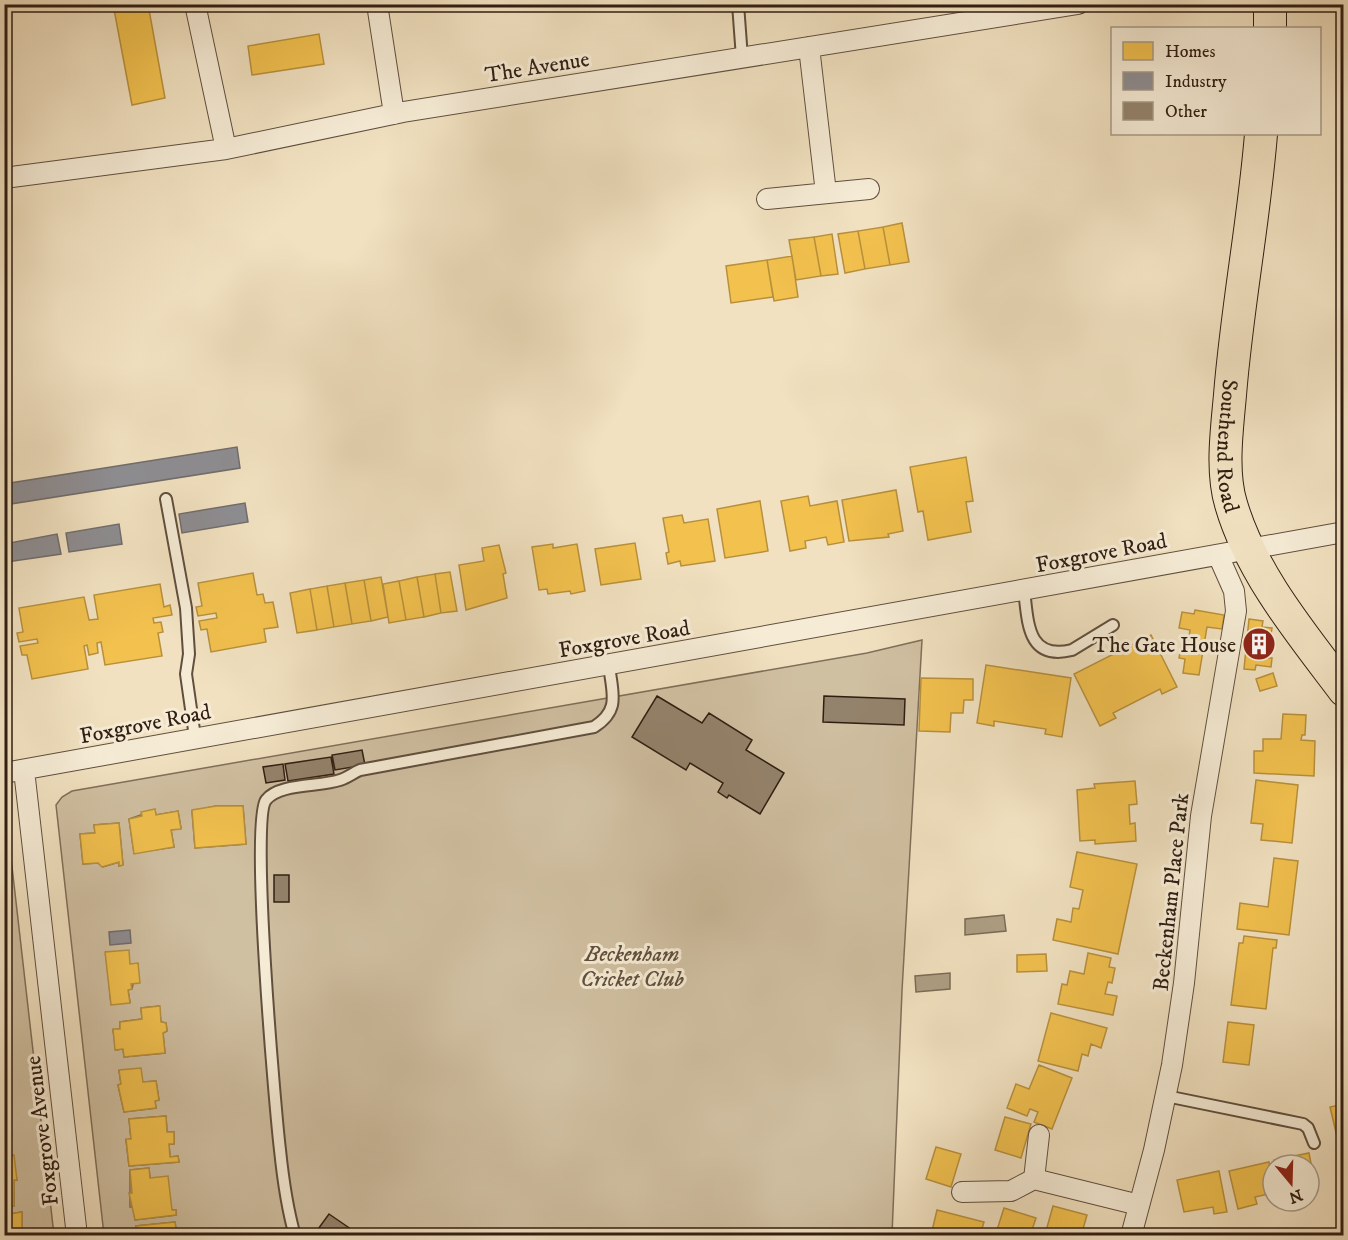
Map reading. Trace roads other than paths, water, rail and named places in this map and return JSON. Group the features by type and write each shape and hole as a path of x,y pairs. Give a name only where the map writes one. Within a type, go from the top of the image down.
{"main road":[{"path":"1270,4 1270,27"},
{"name":"Southend Road","path":"1262,135 1251,237 1236,326 1227,425 1228,493 1250,549 1265,579 1344,690"}],"street":[{"path":"195,4 226,149"},
{"path":"377,4 394,114"},
{"name":"The Avenue","path":"4,178 226,149 394,114 809,47 1013,9 1078,4"},
{"path":"809,47 826,193"},
{"path":"767,199 869,189"},
{"name":"Foxgrove Road","path":"4,773 1344,532"},
{"name":"Beckenham Place Park","path":"1131,1236 1166,1096 1184,983 1201,816 1236,611 1234,591 1218,555"},
{"name":"Foxgrove Avenue","path":"24,770 77,1236"},
{"path":"1034,1179 1039,1135"},
{"path":"962,1192 1011,1191 1034,1179 1139,1205"}],"lane":[{"path":"738,4 742,58"},
{"path":"166,499 186,608 189,654 186,675 195,737"},
{"path":"1024,590 1029,630 1036,644 1045,648 1065,652 1072,650 1113,625"},
{"path":"295,1236 280,1151 271,1060 262,896 261,820 266,800 276,791 339,780 360,770 594,727 605,720 613,706 609,665"},
{"path":"1166,1096 1303,1124 1308,1128 1314,1143"}],"place":[{"name":"The Gate House","path":"1259,644"}],"park label":[{"name":"Beckenham Cricket Club","path":"632,966"}]}
